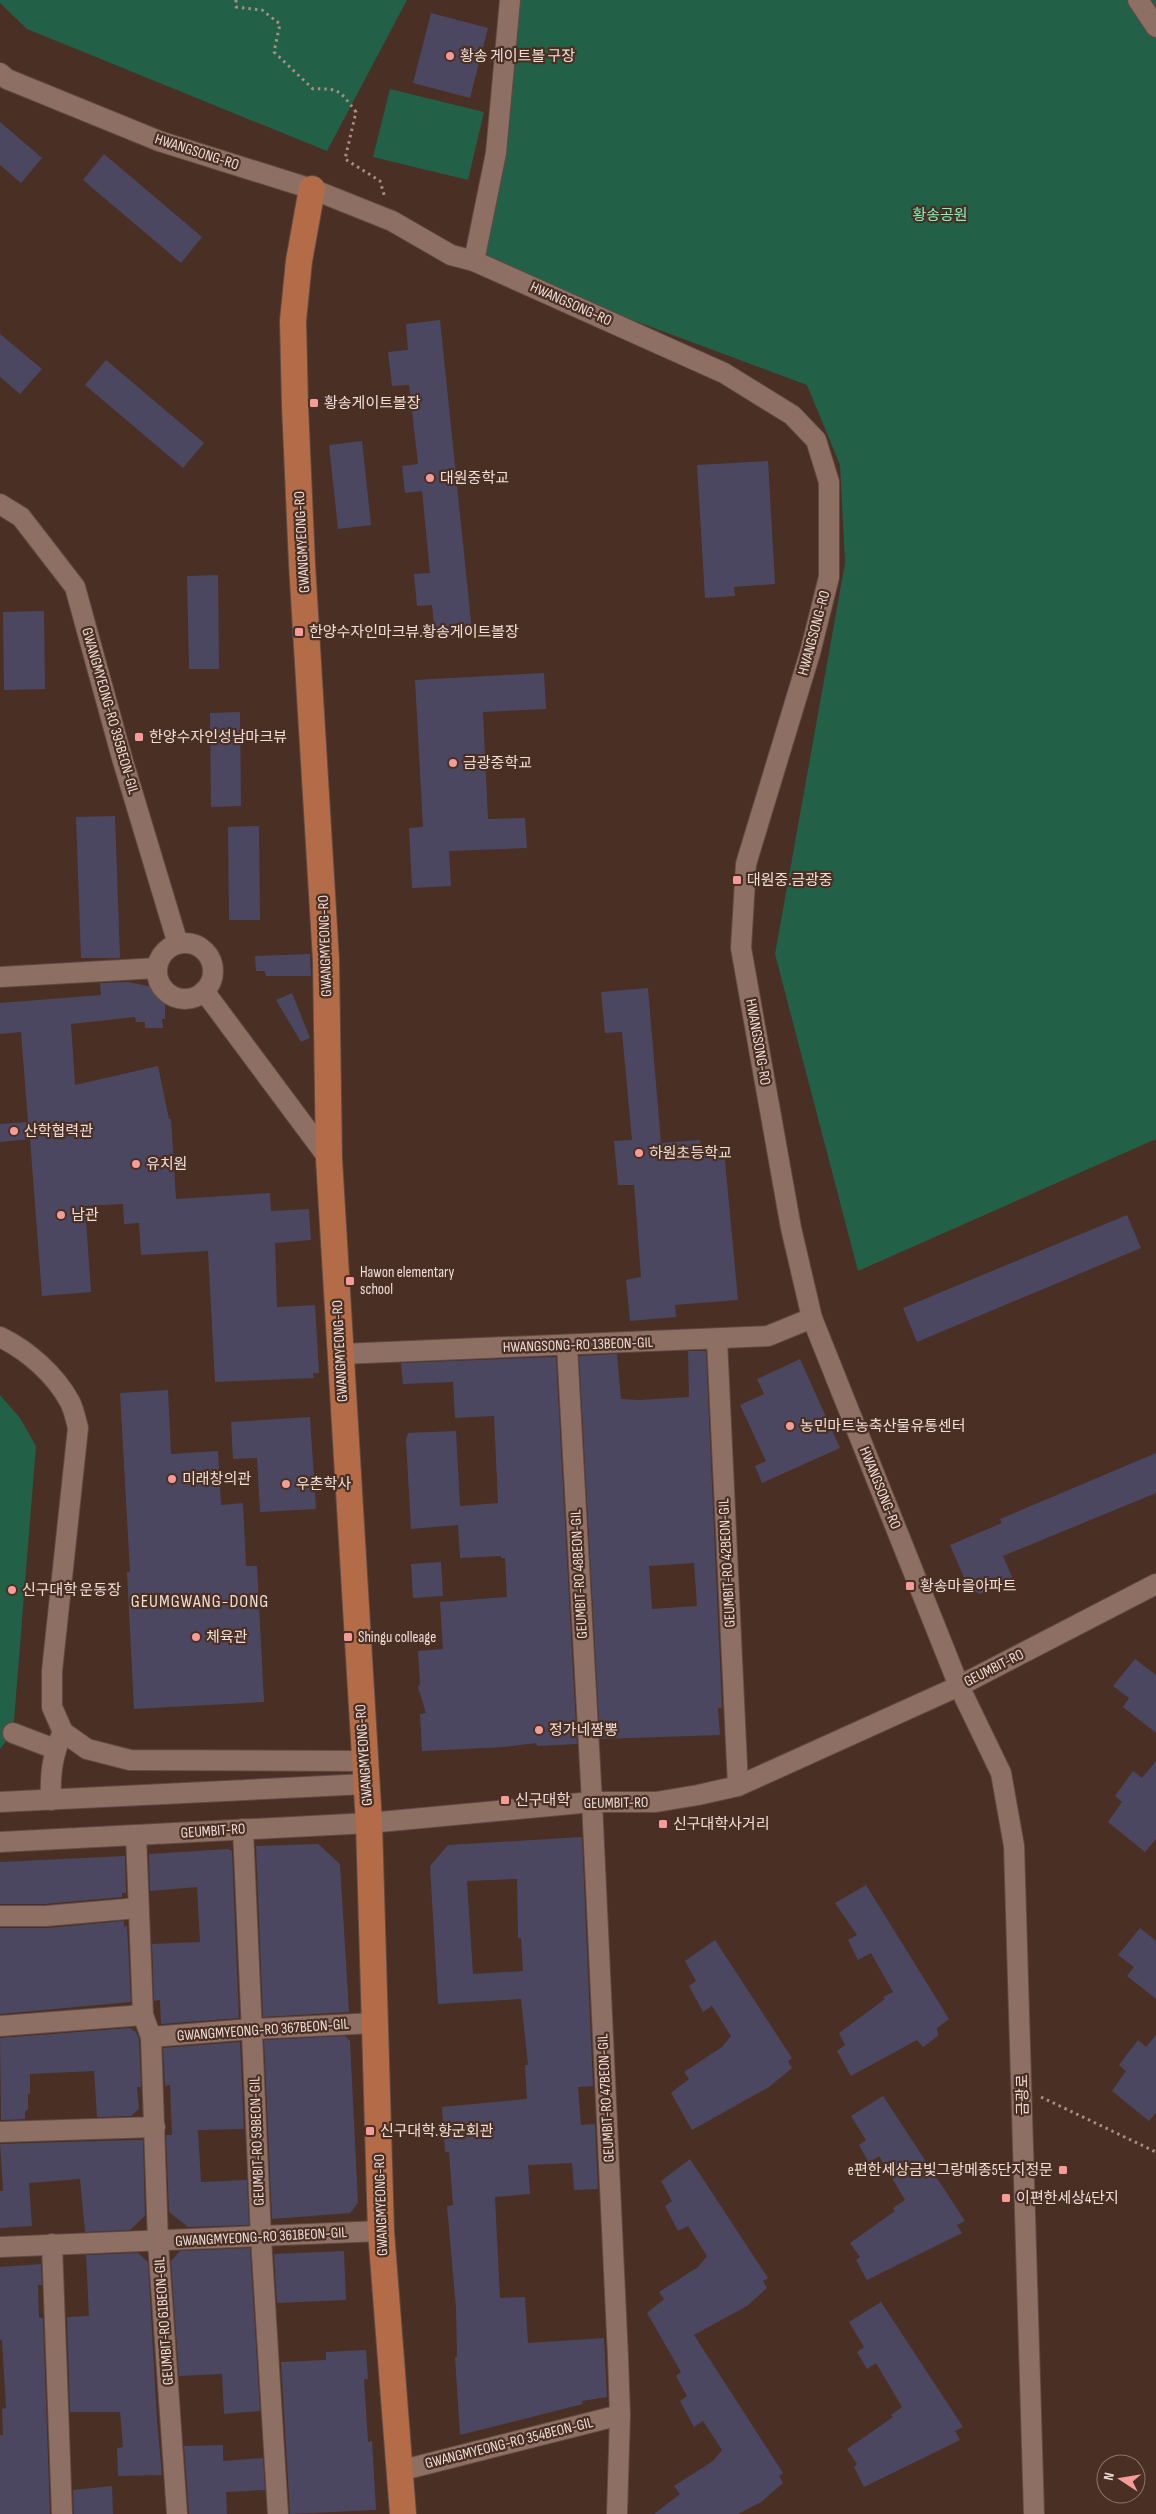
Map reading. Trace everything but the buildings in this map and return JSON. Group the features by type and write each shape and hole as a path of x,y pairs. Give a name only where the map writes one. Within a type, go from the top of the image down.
{"main road":[{"name":"GWANGMYEONG-RO","path":"312,189 299,261 293,330 302,564 326,960 329,1159 369,1823 381,2232 403,2514"}],"street":[{"path":"474,261 496,153 510,0"},
{"path":"1138,0 1156,27"},
{"name":"HWANGSONG-RO","path":"0,72 7,79 159,141 312,189 392,221 451,255 474,261 724,373 792,415 816,440 829,482 829,577 810,653 746,864 741,948 791,1228 812,1318 959,1686"},
{"name":"GWANGMYEONG-RO 395BEON-GIL","path":"0,504 21,517 75,587 122,758 178,944"},
{"path":"178,944 193,944 201,948 208,955 213,974 204,991 196,996 177,998 162,986 158,977 157,968 166,950 178,944"},
{"path":"0,977 157,968"},
{"path":"204,991 329,1159"},
{"name":"HWANGSONG-RO 13BEON-GIL","path":"341,1354 717,1340 768,1336 812,1318"},
{"path":"0,1337 17,1346 45,1370 70,1402 78,1428 52,1671 52,1707 59,1741 50,1774 51,1800"},
{"name":"GEUMBIT-RO 42BEON-GIL","path":"717,1340 738,1786"},
{"name":"GEUMBIT-RO 48BEON-GIL","path":"567,1346 592,1802"},
{"name":"GEUMBIT-RO","path":"0,1842 369,1823 592,1802 656,1802 738,1786 959,1686 1156,1584"},
{"name":"금광로","path":"959,1686 1001,1773 1014,1846 1023,2089 1028,2352 1034,2514"},
{"path":"13,1733 59,1741 130,1760 365,1772"},
{"path":"0,1802 51,1800 365,1772"},
{"name":"GEUMBIT-RO 47BEON-GIL","path":"592,1802 620,2415"},
{"name":"GEUMBIT-RO 59BEON-GIL","path":"243,1829 261,2238 278,2514"},
{"name":"GEUMBIT-RO 61BEON-GIL","path":"136,1836 143,2015 150,2037 156,2127 158,2242 177,2514"},
{"path":"0,1916 46,1916 138,1908"},
{"path":"0,2026 143,2015"},
{"name":"GWANGMYEONG-RO 367BEON-GIL","path":"150,2037 252,2029 375,2023"},
{"path":"0,2132 156,2127"},
{"name":"GWANGMYEONG-RO 361BEON-GIL","path":"0,2247 381,2232"},
{"path":"52,2244 62,2514"},
{"path":"617,2514 620,2415"},
{"name":"GWANGMYEONG-RO 354BEON-GIL","path":"399,2471 620,2415"}],"path":[{"path":"236,0 236,7 262,10 280,24 274,52 312,89 332,88 343,95 356,112 345,159 380,181 392,221"},
{"path":"1023,2089 1156,2152"}],"green space":[{"path":"0,0 407,0 327,151 27,29 0,3"},
{"name":"황송공원","path":"501,0 1156,0 1156,1139 858,1271 775,954 845,563 840,465 807,385 474,261 501,20"},
{"path":"390,89 484,112 468,180 373,157"},
{"name":"신구대학 운동장","path":"0,1395 20,1418 36,1446 13,1733 0,1749"}],"place":[{"name":"황송 게이트볼 구장","path":"450,56"},
{"name":"황송게이트볼장","path":"314,403"},
{"name":"대원중학교","path":"430,478"},
{"name":"한양수자인마크뷰.황송게이트볼장","path":"299,632"},
{"name":"한양수자인성남마크뷰","path":"139,737"},
{"name":"금광중학교","path":"453,763"},
{"name":"대원중.금광중","path":"737,880"},
{"name":"산학협력관","path":"14,1131"},
{"name":"하원초등학교","path":"639,1153"},
{"name":"유치원","path":"136,1164"},
{"name":"남관","path":"61,1215"},
{"name":"Hawon elementary school","path":"350,1281"},
{"name":"농민마트농축산물유통센터","path":"790,1426"},
{"name":"미래창의관","path":"172,1479"},
{"name":"우촌학사","path":"286,1484"},
{"name":"황송마을아파트","path":"910,1586"},
{"name":"신구대학 운동장","path":"12,1590"},
{"name":"체육관","path":"196,1637"},
{"name":"Shingu colleage","path":"348,1637"},
{"name":"정가네짬뽕","path":"539,1730"},
{"name":"신구대학","path":"505,1800"},
{"name":"신구대학사거리","path":"663,1824"},
{"name":"신구대학.향군회관","path":"370,2131"},
{"name":"e편한세상금빛그랑메종5단지정문","path":"1063,2170"},
{"name":"이편한세상4단지","path":"1006,2198"}],"district":[{"name":"GEUMGWANG-DONG","path":"200,1601"}]}
